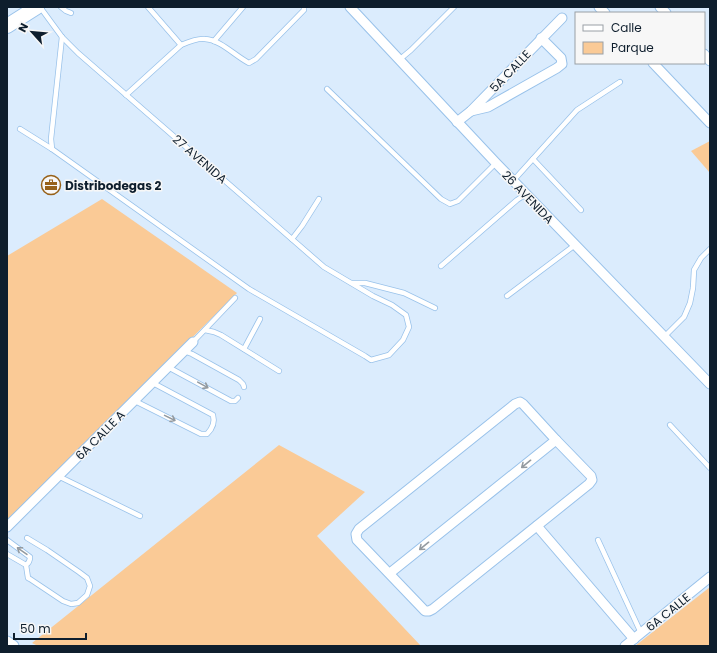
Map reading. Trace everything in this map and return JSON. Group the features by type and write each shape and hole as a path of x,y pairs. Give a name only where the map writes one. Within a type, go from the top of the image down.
{"main road":[{"path":"7,26 39,7"}],"street":[{"name":"26 AVENIDA","path":"350,7 513,181 710,384"},
{"name":"5A CALLE","path":"457,122 471,111 562,18"},
{"path":"471,111 488,106 558,68 562,64 561,58 541,38"},
{"path":"654,64 710,123"},
{"name":"6A CALLE A","path":"7,527 193,342"},
{"path":"520,402 591,476 592,480 537,526 429,611 425,610 358,540 356,534 359,529 515,404 520,402"},
{"path":"390,573 556,440"},
{"path":"537,526 638,636"},
{"name":"6A CALLE","path":"626,646 710,577"},
{"path":"7,642 13,646"}],"lane":[{"name":"27 AVENIDA","path":"20,129 52,148 249,289 371,360 389,355 403,340 409,327 406,315 392,305 373,296 324,267 78,53 62,37 39,7"},
{"path":"62,7 71,13"},
{"path":"148,7 181,45"},
{"path":"214,41 243,7"},
{"path":"126,95 181,45 192,40 204,38 214,41 249,63 256,59 304,10 304,7"},
{"path":"399,60 454,7"},
{"path":"52,148 51,139 62,37"},
{"path":"513,181 576,110 620,82"},
{"path":"327,89 441,200 450,204 458,201 496,163"},
{"path":"533,159 581,210"},
{"path":"441,266 517,200 526,194"},
{"path":"292,239 319,199"},
{"path":"507,296 575,245"},
{"path":"664,337 684,317 690,303 694,270 710,249"},
{"path":"351,282 404,293 434,308"},
{"path":"193,342 235,298"},
{"path":"244,349 260,319"},
{"path":"206,330 221,335 279,371"},
{"path":"184,351 239,380 243,384 244,388"},
{"path":"168,367 231,402 238,398"},
{"path":"135,401 201,434 207,434 209,432 215,420 213,415 153,382"},
{"path":"670,426 710,468"},
{"path":"58,476 140,516"},
{"path":"7,540 30,557 28,564 26,565 28,578 63,601 71,604 78,603 87,595 90,586 87,578 27,538"},
{"path":"598,540 638,636"},
{"path":"7,554 26,565"}],"green space":[{"path":"710,141 710,173 691,151"},
{"path":"102,199 237,293 7,522 7,256"},
{"path":"279,445 365,492 317,536 421,646 38,646 32,643"},
{"path":"710,587 710,646 635,646"}],"place":[{"name":"Distribodegas 2","path":"51,185"}]}
